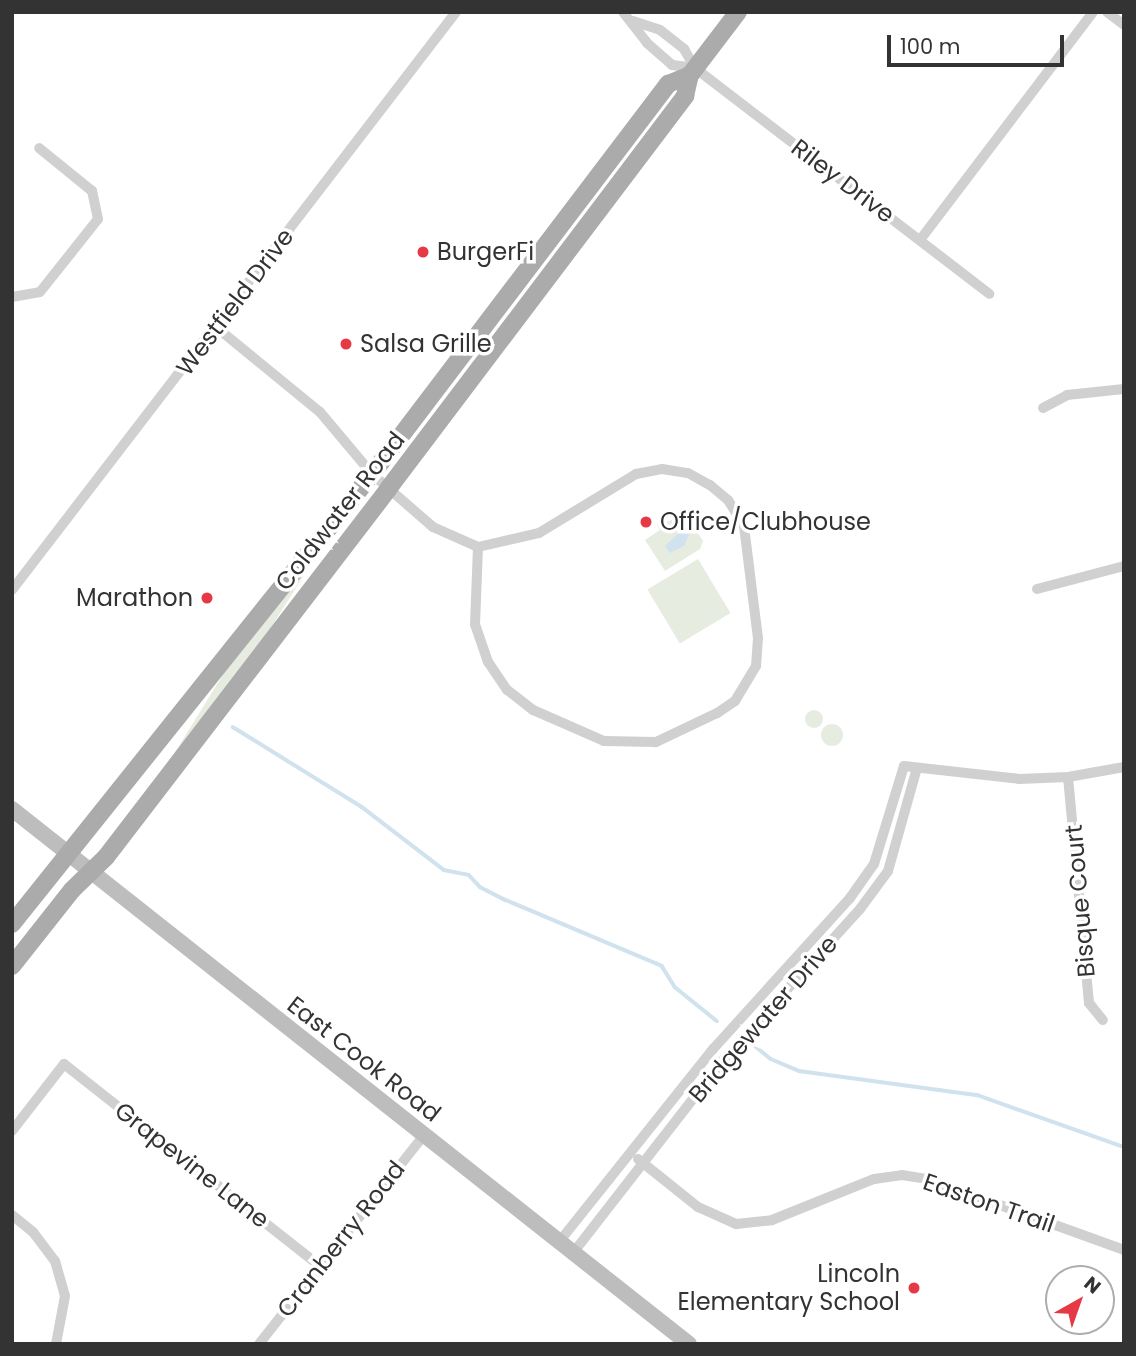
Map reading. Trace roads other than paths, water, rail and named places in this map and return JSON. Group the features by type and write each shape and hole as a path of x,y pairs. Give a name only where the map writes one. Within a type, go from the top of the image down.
{"main road":[{"name":"Coldwater Road","path":"12,966 89,873 388,489 685,96 692,72 738,12"},
{"name":"Coldwater Road","path":"12,924 69,855 210,672 372,474 668,84 692,72"},
{"name":"East Cook Road","path":"12,809 89,873 689,1344"}],"street":[{"name":"Westfield Drive","path":"12,590 456,12"},
{"name":"Riley Drive","path":"622,12 633,21 647,43 672,65 692,72 989,294"},
{"path":"920,240 1093,12"},
{"path":"1107,12 1124,24"},
{"name":"Riley Drive","path":"633,21 660,30 684,49 692,72"},
{"path":"12,297 40,292 98,219 92,191 39,148"},
{"path":"216,327 320,412 372,474 433,527 478,547 539,533 636,474 662,469 688,473 710,485 728,500 744,526 758,638 756,666 735,701 656,742 628,744 604,741 533,710 508,690 495,671 475,625 478,547"},
{"path":"1043,408 1067,395 1124,389"},
{"path":"1037,589 1124,566"},
{"name":"Bridgewater Drive","path":"559,1242 714,1048 850,898 874,864 904,766 916,768 888,871 860,909 724,1059 573,1252"},
{"path":"916,768 972,777 1068,777 1124,767"},
{"name":"Bisque Court","path":"1068,777 1089,1003 1103,1020"},
{"name":"Grapevine Lane","path":"12,1131 64,1064 320,1266"},
{"name":"Cranberry Road","path":"259,1344 424,1135"},
{"name":"Easton Trail","path":"630,1153 698,1207 736,1224 772,1220 874,1179 902,1175 928,1179 1124,1250"},
{"path":"12,1215 33,1232 55,1261 65,1296 56,1344"}],"water":[{"path":"685,527 690,532 684,546 670,553 665,546"}],"waterway":[{"path":"233,727 362,807 444,870 469,875 480,887 506,900 662,966 675,987 717,1021"},
{"path":"753,1044 771,1059 799,1071 977,1095 1124,1147"}],"place":[{"name":"BurgerFi","path":"423,252"},
{"name":"Salsa Grille","path":"346,344"},
{"name":"Office/Clubhouse","path":"646,522"},
{"name":"Marathon","path":"207,598"},
{"name":"Lincoln Elementary School","path":"914,1288"}]}
